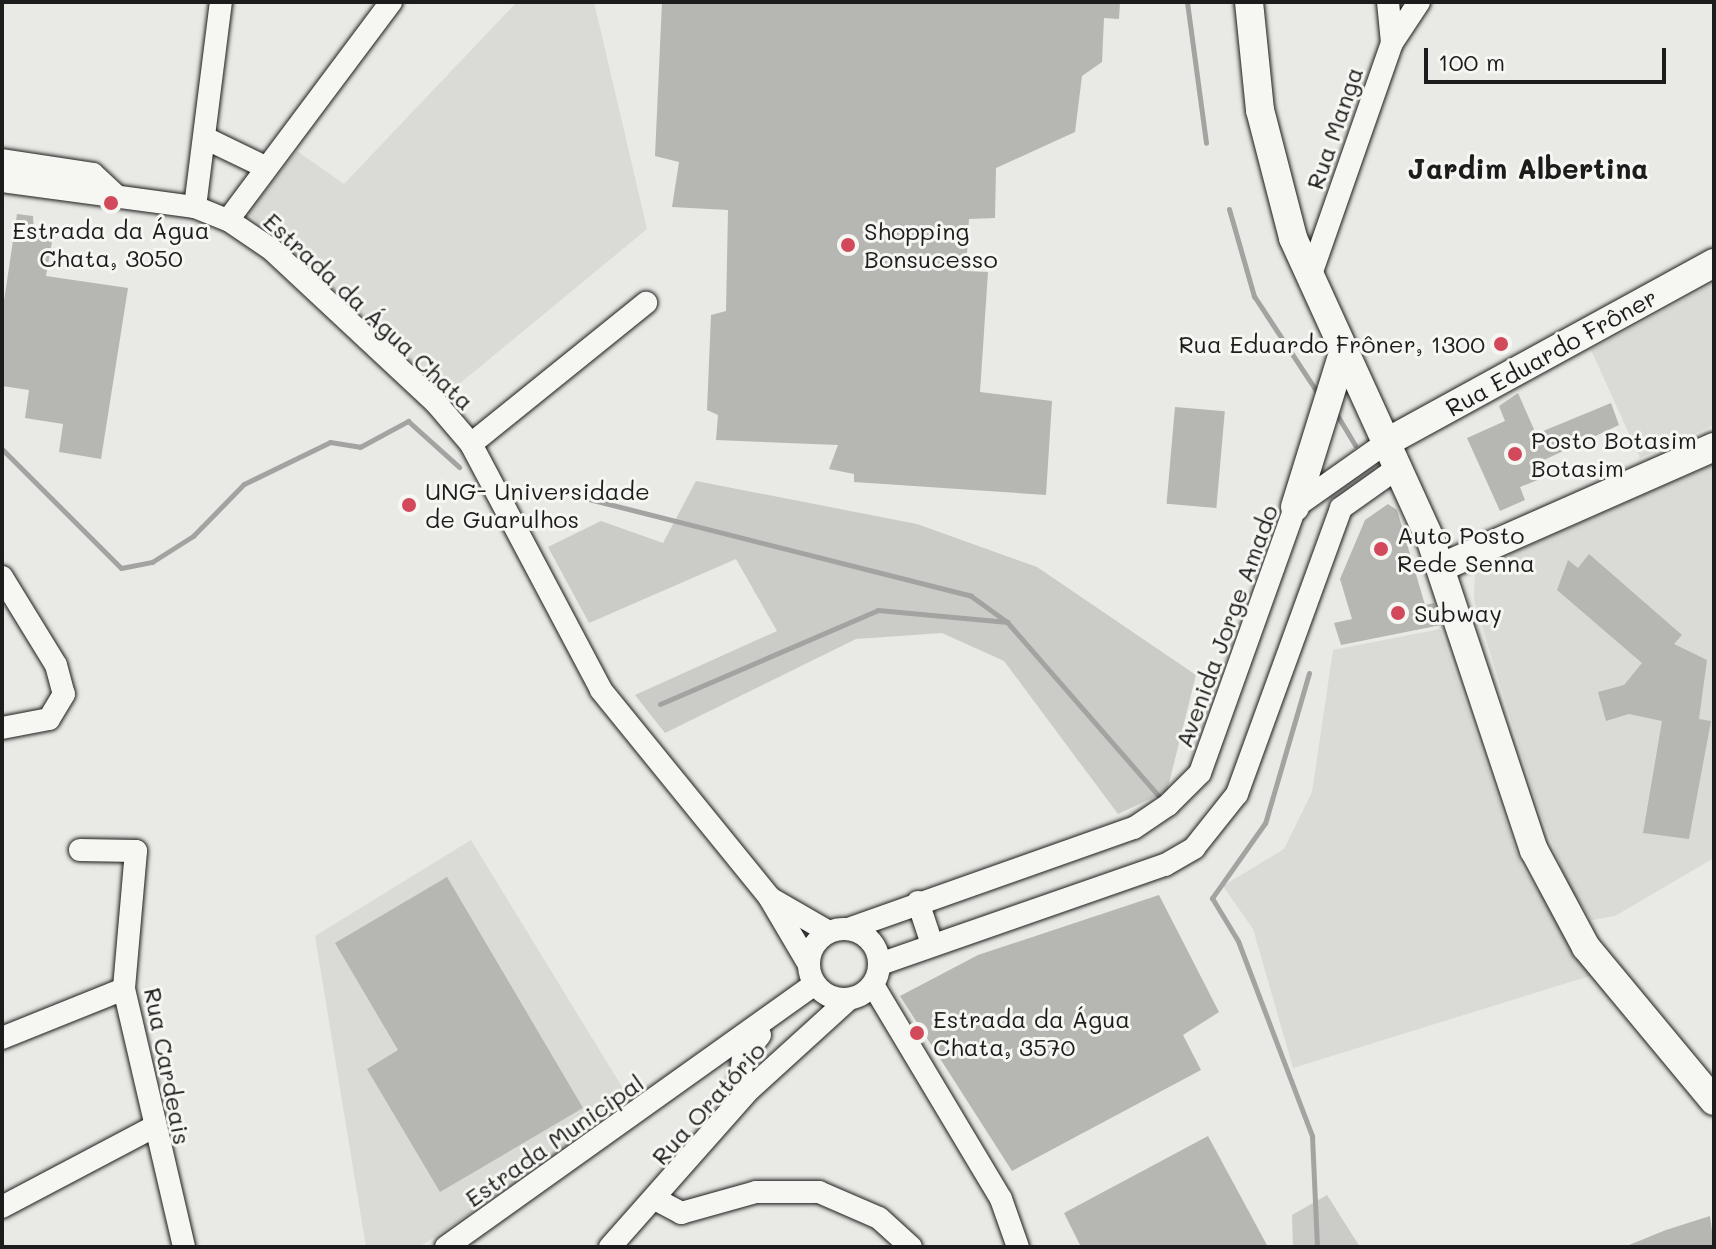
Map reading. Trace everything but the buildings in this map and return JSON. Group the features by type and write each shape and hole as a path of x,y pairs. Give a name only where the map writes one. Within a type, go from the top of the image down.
{"main road":[{"path":"1249,2 1270,164 1449,564 1529,801 1568,894 1653,1023 1714,1087"},
{"path":"1263,2 1294,199 1343,353 1396,448"},
{"name":"Rua Eduardo Frôner","path":"1396,448 1714,263"},
{"path":"1295,507 1343,353"},
{"path":"1449,564 1714,447"},
{"path":"1449,564 1501,761 1556,895 1598,962 1714,1101"}],"street":[{"path":"195,207 221,2"},
{"path":"228,220 391,2"},
{"path":"1388,2 1392,43"},
{"name":"Rua Manga","path":"1314,265 1392,43 1419,2"},
{"path":"205,138 265,167"},
{"path":"2,160 93,174 118,197"},
{"name":"Estrada da Água Chata","path":"2,181 195,207 228,220 271,249 471,444 601,690 769,897 812,974"},
{"path":"471,444 646,303"},
{"path":"864,986 932,944 1165,865 1219,823 1261,736 1341,508 1396,448"},
{"name":"Avenida Jorge Amado","path":"839,930 1134,828 1188,786 1243,666 1295,507 1396,448"},
{"path":"2,577 56,665 64,694 49,719 2,728"},
{"name":"Rua Cardeais","path":"80,850 136,851 124,989 152,1128 184,1247"},
{"name":"Estrada da Água Chata","path":"769,897 874,944 864,986"},
{"path":"918,902 932,944"},
{"name":"Estrada Municipal","path":"446,1247 782,1010 812,974 839,930"},
{"path":"812,974 864,986 1001,1199 1018,1247"},
{"name":"Rua Oratório","path":"610,1247 655,1199 745,1085 864,986"},
{"path":"2,1038 124,989"},
{"path":"692,1076 745,1085 743,1056 782,1010"},
{"path":"2,1207 152,1128"},
{"path":"655,1199 681,1213 756,1192 819,1192 879,1218 911,1247"}],"shaded area":[{"path":"517,2 594,2 647,229 447,394 248,213 297,151 344,184"},
{"path":"1714,283 1714,425 1640,458 1591,350"},
{"path":"1714,464 1714,858 1615,916 1592,920 1569,887 1537,804 1474,600 1475,569"},
{"path":"696,481 917,524 1037,567 1196,675 1167,791 1118,814 1004,661 942,633 856,639 665,733 635,695 777,631 736,559 589,623 548,547 601,521 663,543"},
{"path":"1440,629 1521,866 1596,974 1293,1068 1253,929 1223,886 1284,849 1312,792 1333,650"},
{"path":"471,840 633,1105 419,1247 366,1247 315,936"},
{"path":"1327,1195 1360,1247 1293,1247 1292,1215"}],"waterway":[{"path":"1187,2 1206,143"},
{"path":"1229,209 1254,296 1317,392"},
{"path":"1337,415 1355,445"},
{"path":"2,449 121,568 152,562 193,536 244,484 330,442 360,447 408,421 459,467"},
{"path":"565,493 971,596 1007,622 1159,796"},
{"path":"660,704 878,610 1007,622"},
{"path":"1309,673 1265,823 1212,898 1238,941 1312,1136 1317,1247"}],"place":[{"name":"Estrada da Água Chata, 3050","path":"111,203"},
{"name":"Shopping Bonsucesso","path":"848,245"},
{"name":"Rua Eduardo Frôner, 1300","path":"1501,344"},
{"name":"Posto Botasim Botasim","path":"1515,454"},
{"name":"UNG- Universidade de Guarulhos","path":"409,505"},
{"name":"Auto Posto Rede Senna","path":"1381,549"},
{"name":"Subway","path":"1398,613"},
{"name":"Estrada da Água Chata, 3570","path":"917,1033"}],"district":[{"name":"Jardim Albertina","path":"1528,168"}]}
